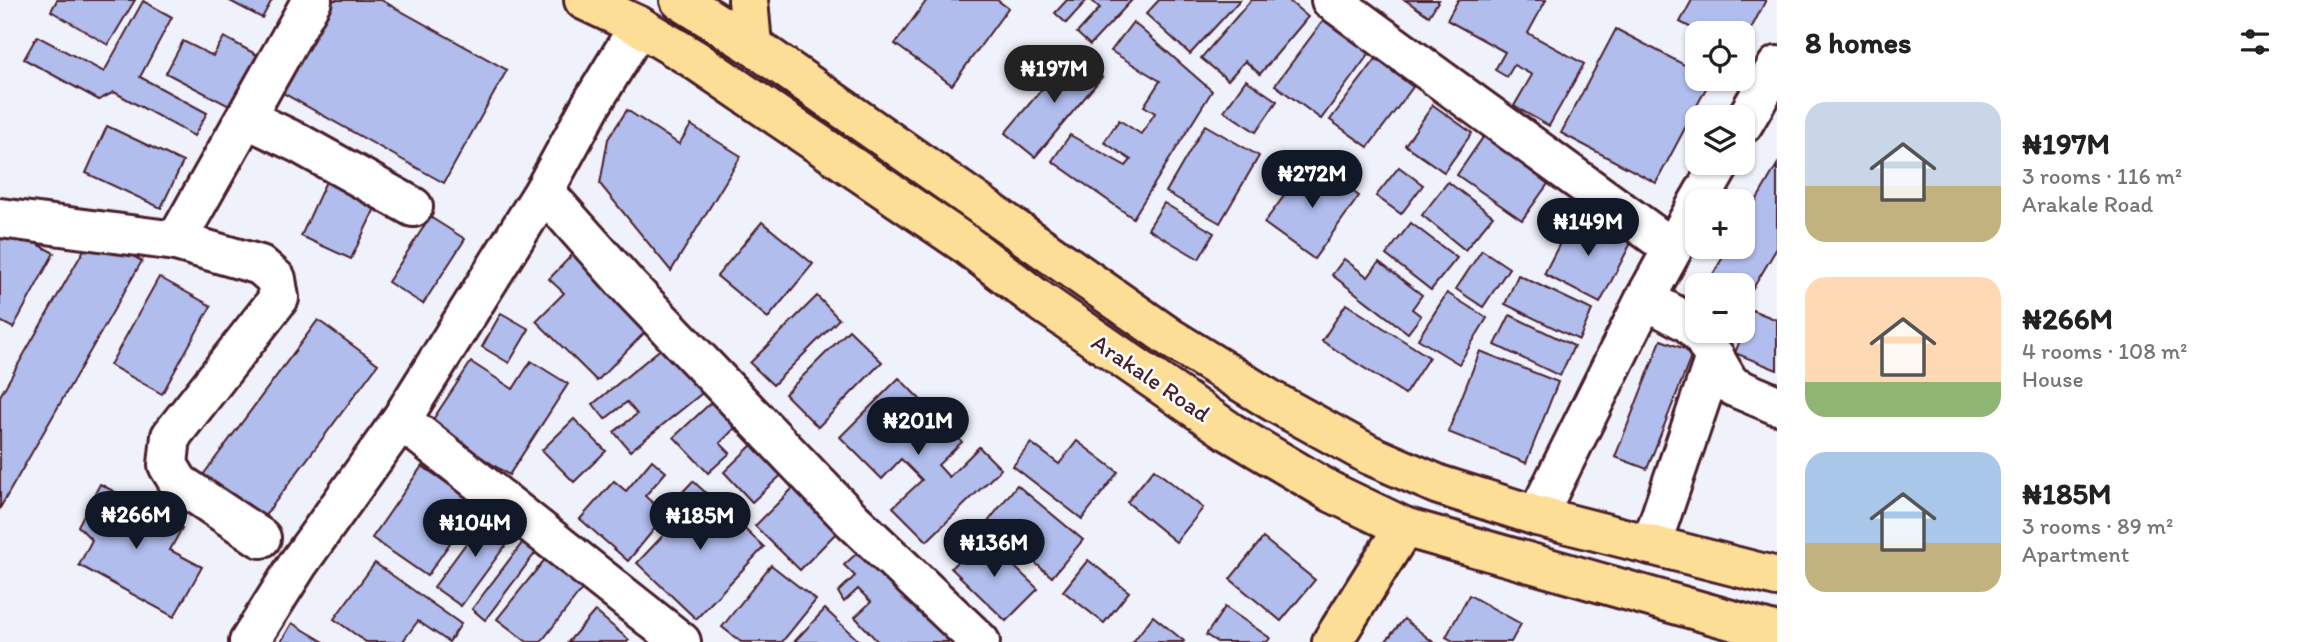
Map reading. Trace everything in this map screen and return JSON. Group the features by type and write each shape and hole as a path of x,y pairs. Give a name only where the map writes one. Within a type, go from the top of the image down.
{"main road":[{"name":"Arakale Road","path":"584,0 639,26 694,59 964,243 1036,298 1230,432 1333,493 1404,527 1777,634"},
{"name":"Arakale Road","path":"680,0 752,44 1184,346 1274,402 1370,455 1439,485 1537,516 1777,577"},
{"path":"748,0 752,44"},
{"path":"1036,298 1065,263"},
{"path":"1332,642 1404,527"}],"street":[{"path":"176,241 312,0"},
{"path":"1348,4 1672,248"},
{"path":"250,642 298,564 401,419 544,191 591,105 639,26"},
{"path":"1754,105 1777,66"},
{"path":"246,118 300,144 413,207"},
{"path":"544,191 631,289 852,520 980,642"},
{"path":"0,218 176,241 260,265 276,279 279,298 171,436 168,465 179,484 261,538"},
{"path":"1537,516 1645,299 1685,225"},
{"path":"1645,299 1689,323 1702,336 1734,387 1777,405"},
{"path":"1651,545 1715,357"},
{"path":"401,419 681,642"}],"building":[{"path":"57,0 135,0 108,45 51,11"},
{"path":"228,0 272,0 262,18"},
{"path":"326,0 381,0 507,70 444,183 276,89"},
{"path":"927,0 997,0 1008,8 952,85 895,44"},
{"path":"1067,0 1087,0 1066,23 1055,13"},
{"path":"1091,0 1132,0 1090,45 1077,33 1100,8"},
{"path":"1159,0 1240,0 1190,54 1146,14"},
{"path":"1251,0 1288,0 1308,17 1260,74 1245,61 1228,80 1201,58"},
{"path":"1405,0 1439,0 1429,16"},
{"path":"1458,0 1546,0 1528,33 1584,64 1549,126 1514,106 1532,75 1514,65 1507,77 1495,70 1505,52 1447,20"},
{"path":"1692,0 1766,0 1755,21 1685,21 1685,25 1680,22"},
{"path":"143,1 172,17 140,77 207,113 194,136 114,92 99,100 24,59 37,36 104,72"},
{"path":"1326,17 1371,51 1321,119 1275,85"},
{"path":"1133,22 1212,91 1133,218 1052,161 1070,135 1126,166 1131,160 1104,142 1119,120 1141,134 1155,113 1144,106 1160,81 1111,51"},
{"path":"1616,29 1685,65 1685,91 1705,91 1697,105 1685,105 1685,128 1656,183 1561,133"},
{"path":"224,37 259,56 233,108 166,73 183,41 213,56"},
{"path":"1073,52 1102,77 1035,157 1005,133"},
{"path":"1376,59 1413,87 1368,147 1330,120"},
{"path":"1246,80 1277,101 1256,132 1224,111"},
{"path":"1433,105 1472,133 1444,172 1405,145"},
{"path":"627,110 679,144 691,125 741,156 671,271 600,184 608,139"},
{"path":"1205,125 1259,156 1220,223 1166,192"},
{"path":"107,126 183,162 161,208 86,173"},
{"path":"1484,136 1550,181 1522,220 1457,175"},
{"path":"1310,161 1359,196 1314,259 1264,223"},
{"path":"1777,165 1777,248 1755,285 1755,273 1714,273 1722,259 1755,259 1755,203"},
{"path":"1399,167 1423,185 1401,214 1376,196"},
{"path":"327,179 378,202 351,259 301,236"},
{"path":"1448,182 1493,216 1465,250 1422,215"},
{"path":"1164,203 1214,233 1199,259 1148,229"},
{"path":"1575,214 1631,243 1600,303 1544,274"},
{"path":"430,217 465,239 423,304 388,282"},
{"path":"762,222 813,264 768,318 717,276"},
{"path":"1411,223 1457,258 1431,290 1386,255"},
{"path":"0,224 54,253 13,328 0,321"},
{"path":"93,234 142,261 0,508 0,396"},
{"path":"1482,250 1509,268 1483,307 1456,289"},
{"path":"574,253 650,327 597,381 536,321 564,293 549,279"},
{"path":"1344,259 1368,277 1379,262 1422,295 1412,309 1421,316 1408,333 1332,275"},
{"path":"1518,275 1592,310 1579,340 1505,304"},
{"path":"159,277 211,306 162,394 110,365"},
{"path":"1447,293 1487,318 1459,364 1418,339"},
{"path":"817,296 839,319 773,385 750,363"},
{"path":"1346,304 1429,357 1405,394 1322,341"},
{"path":"1755,311 1777,320 1777,370 1735,353 1739,343 1755,343"},
{"path":"501,313 529,329 509,363 482,347"},
{"path":"1510,315 1574,346 1560,376 1495,345"},
{"path":"318,320 378,364 261,521 203,475"},
{"path":"849,330 882,362 818,427 785,394"},
{"path":"1661,340 1693,352 1647,469 1615,457"},
{"path":"668,343 706,390 630,451 614,432 637,414 627,402 605,419 593,404"},
{"path":"1480,351 1558,382 1526,463 1448,432"},
{"path":"531,361 568,384 509,475 430,424 471,362 513,389"},
{"path":"899,378 962,442 938,465 949,477 979,447 1001,469 927,541 893,507 922,480 901,459 882,479 840,437"},
{"path":"715,399 739,424 720,443 730,453 708,473 674,437"},
{"path":"574,419 606,451 574,482 542,450"},
{"path":"758,439 787,470 752,502 724,472"},
{"path":"1077,441 1118,472 1082,519 1013,466 1031,443 1059,464"},
{"path":"652,460 666,472 645,496 666,515 628,561 580,519 614,481 626,491"},
{"path":"422,466 477,504 427,576 372,538"},
{"path":"1154,469 1203,508 1176,542 1127,502"},
{"path":"693,481 764,547 696,619 637,563 688,509 676,499"},
{"path":"100,484 182,528 170,550 202,567 174,617 79,565 92,540 78,526"},
{"path":"1017,485 1083,540 1052,577 987,523"},
{"path":"794,487 839,530 800,570 755,526"},
{"path":"490,511 516,531 461,606 434,587"},
{"path":"529,534 542,544 485,620 472,609"},
{"path":"982,536 1038,589 1006,621 951,568"},
{"path":"1263,538 1315,580 1281,621 1230,579"},
{"path":"869,542 962,642 878,642 855,617 871,602 858,589 844,602 838,592 855,576 844,565"},
{"path":"546,558 583,588 541,642 527,642 497,619"},
{"path":"1088,560 1129,592 1104,623 1063,591"},
{"path":"375,563 461,624 449,642 418,621 403,641 405,642 366,642 334,619"},
{"path":"771,565 816,600 782,642 741,642 722,627"},
{"path":"1469,595 1521,624 1511,642 1455,642 1446,637"},
{"path":"1225,607 1270,638 1267,642 1217,642 1206,635"},
{"path":"825,609 860,642 794,642"},
{"path":"595,611 629,640 568,642"},
{"path":"1153,616 1184,641 1133,642"},
{"path":"1404,619 1433,642 1385,642"},
{"path":"292,623 324,642 281,642"}]}
